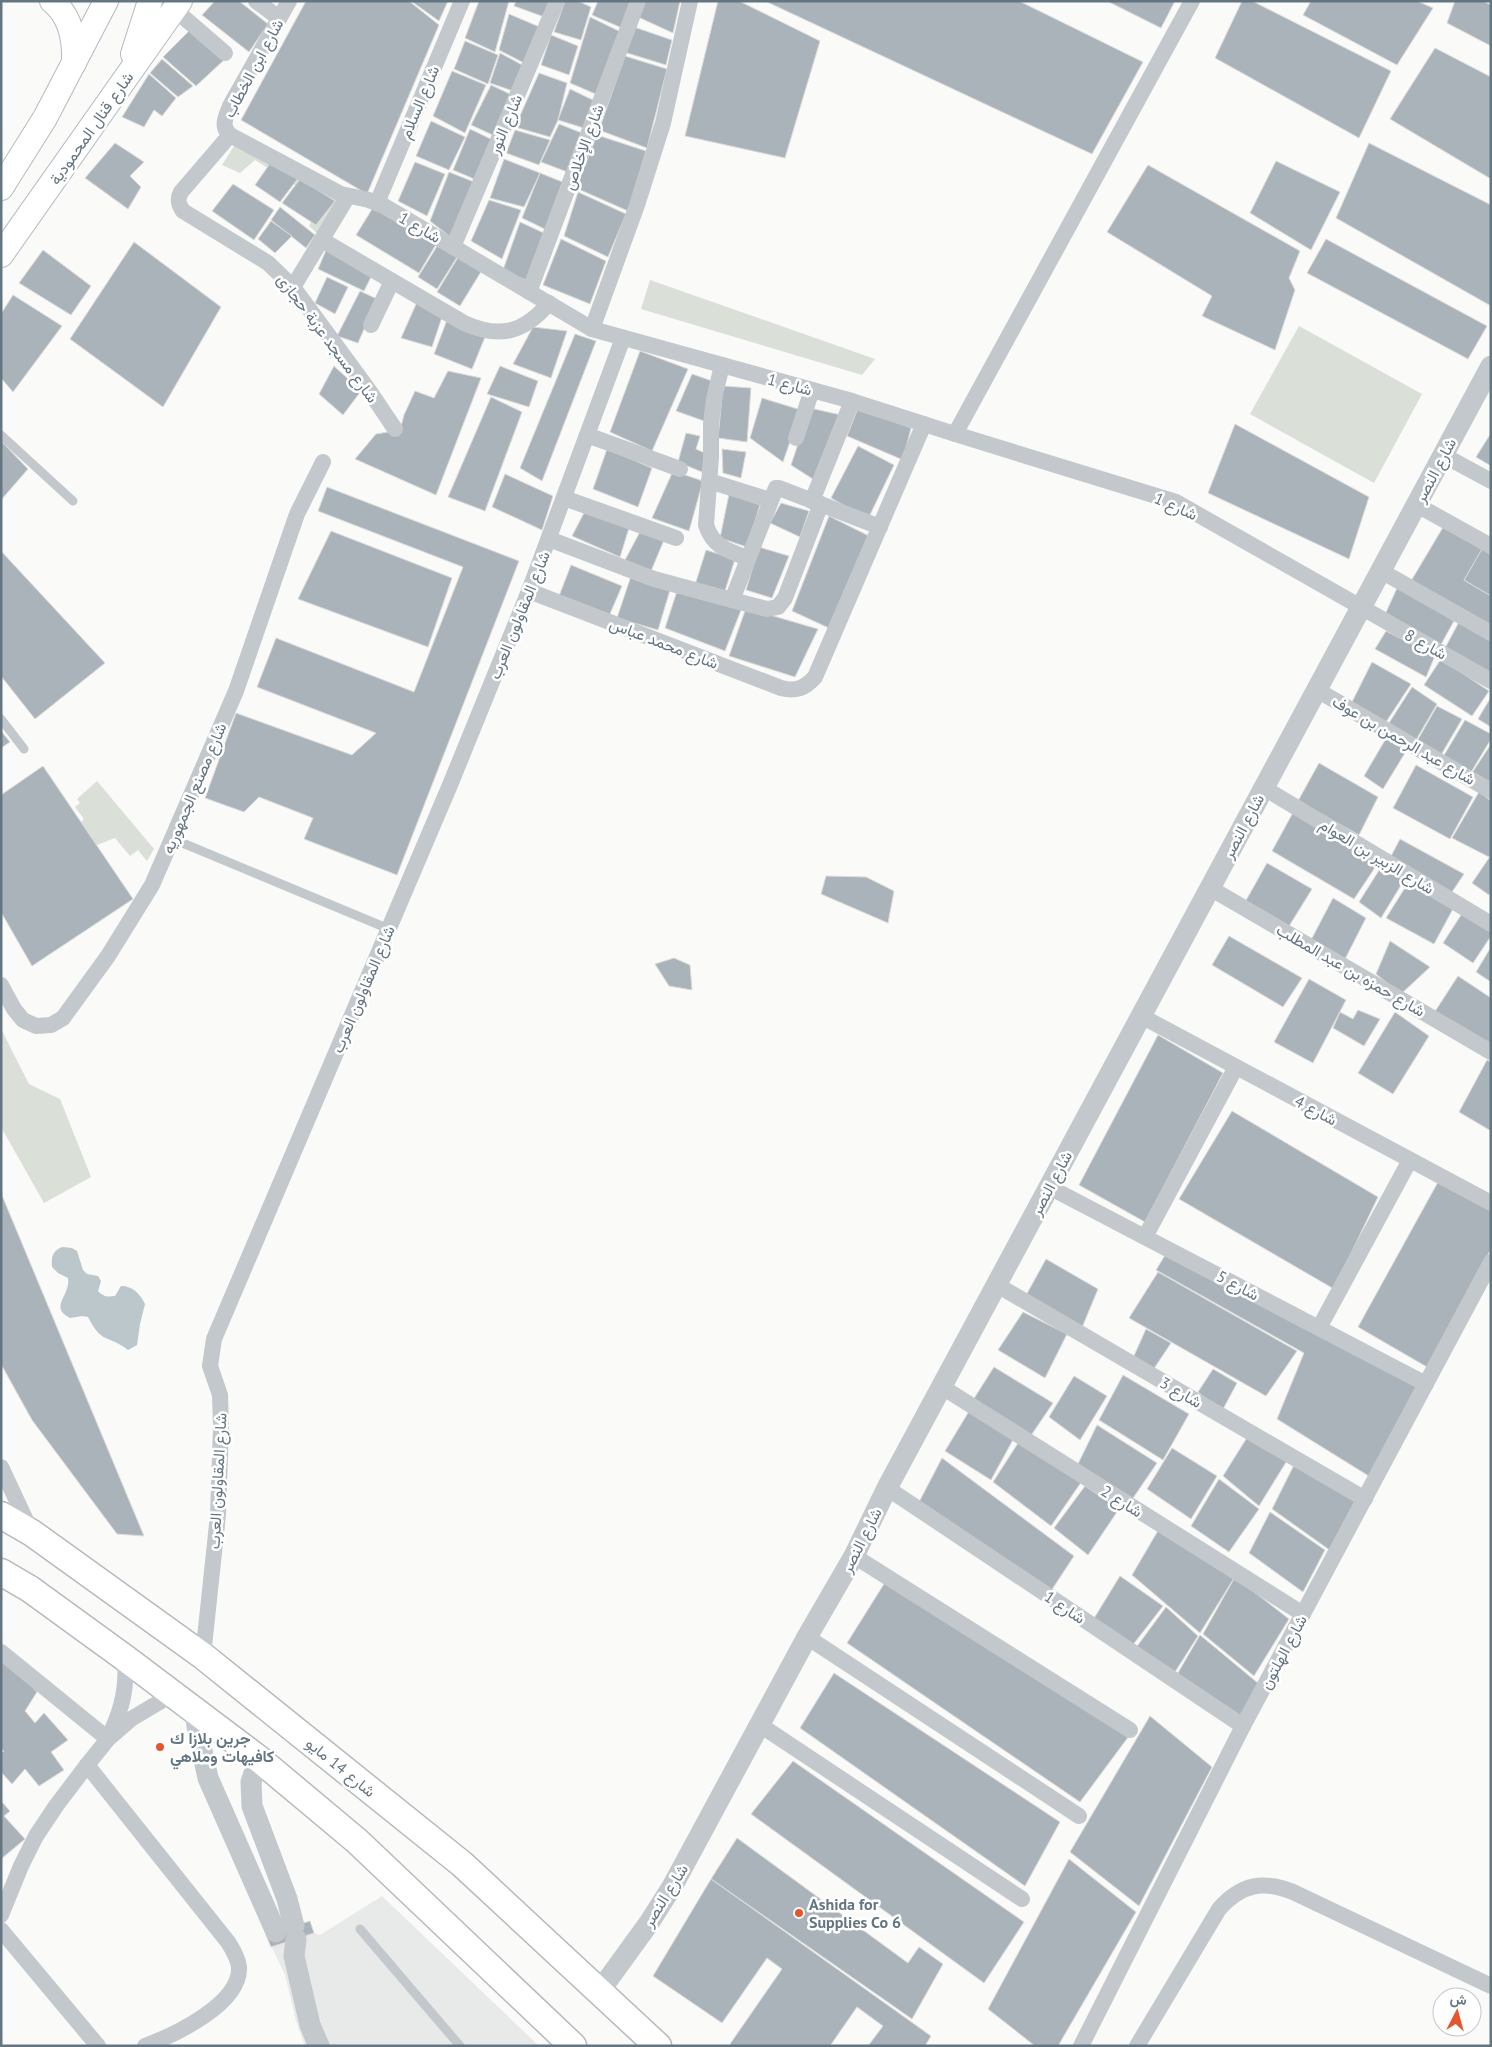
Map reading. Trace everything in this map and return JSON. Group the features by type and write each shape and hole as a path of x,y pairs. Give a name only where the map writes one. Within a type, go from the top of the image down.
{"main road":[{"path":"52,1 66,17 72,32 75,48 74,63"},
{"path":"1,188 45,118 106,1"},
{"path":"122,84 150,1"},
{"name":"شارع قنال المحمودية","path":"1,255 177,5"},
{"name":"شارع 14 مايو","path":"1,1515 32,1533 203,1656 462,1864 658,2046"},
{"path":"1,1572 30,1590 125,1658 259,1759 357,1842 573,2046"}],"street":[{"path":"256,1 279,18"},
{"name":"شارع ابن الخطاب","path":"230,135 224,128 225,118 240,86 289,1"},
{"name":"شارع السلام","path":"377,202 462,1"},
{"name":"شارع النور","path":"454,247 557,1"},
{"name":"شارع الإخلاص","path":"529,292 638,1"},
{"path":"592,329 637,205 663,123 690,1"},
{"path":"954,434 1192,1"},
{"path":"177,5 224,53"},
{"name":"شارع 1","path":"230,135 348,196 377,202 592,329 852,400 954,434 1176,502 1361,608"},
{"name":"شارع مسجد عزبة حجازى","path":"230,135 180,192 178,196 180,207 183,211 268,264 293,287 395,429"},
{"path":"293,287 348,196"},
{"path":"322,240 479,330 510,331 525,325 538,316 549,304"},
{"path":"371,325 392,281"},
{"name":"شارع المقاولون العرب","path":"203,1656 218,1515 222,1426 220,1395 210,1366 211,1348 389,929 529,591 622,338"},
{"path":"722,365 713,407 705,515 706,525 709,535 716,544 724,550 748,558"},
{"name":"شارع النصر","path":"600,1992 649,1923 673,1885 807,1637 854,1556 887,1488 1491,366"},
{"path":"796,438 812,390"},
{"path":"549,539 654,579 772,609 782,604 785,598 852,400"},
{"path":"732,600 774,489 778,488 880,527 924,424"},
{"path":"587,435 680,469"},
{"path":"1444,455 1491,481"},
{"name":"شارع مصنع الجمهوريه","path":"1,985 14,1009 23,1020 36,1026 50,1025 63,1018 108,956 152,885 236,691 297,514 323,462"},
{"path":"709,481 770,500"},
{"path":"564,498 676,538"},
{"path":"1416,505 1491,546"},
{"name":"شارع محمد عباس","path":"529,591 781,688 799,689 807,685 815,677 880,527"},
{"path":"1381,571 1491,633"},
{"name":"شارع 8","path":"1361,608 1491,681"},
{"name":"شارع عبد الرحمن بن عوف","path":"1317,690 1491,790"},
{"name":"شارع الزبير بن العوام","path":"1264,788 1491,924"},
{"name":"شارع حمزه بن عبد المطلب","path":"1210,888 1491,1052"},
{"name":"شارع 4","path":"1141,1016 1491,1203"},
{"path":"1145,1236 1236,1067"},
{"path":"1319,1328 1410,1160"},
{"name":"شارع 5","path":"1050,1186 1426,1384"},
{"name":"شارع الهلتون","path":"1081,2046 1243,1726 1491,1262"},
{"name":"شارع 3","path":"997,1285 1365,1499"},
{"name":"شارع 2","path":"942,1387 1303,1614"},
{"path":"1,1467 32,1533"},
{"name":"شارع 1","path":"887,1488 1243,1726"},
{"path":"854,1556 1130,1730"},
{"path":"807,1637 1079,1816"},
{"path":"1,1652 108,1739"},
{"path":"108,1739 120,1714 124,1695 125,1658"},
{"path":"1,1915 21,1866 36,1836 87,1765 108,1739 131,1719 173,1694"},
{"path":"195,1711 208,1778 288,1939 310,2025 319,2046"},
{"path":"760,1725 1022,1899"},
{"path":"259,1759 251,1782 252,1806 287,1898 288,1939"},
{"path":"87,1765 228,1942 235,1954 239,1968 230,1994 221,2004 157,2041 144,2046"},
{"path":"1137,2046 1219,1909 1234,1895 1253,1886 1281,1887 1293,1892 1491,1986"},
{"path":"1,1930 98,2046"}],"lane":[{"path":"1,435 73,501"},
{"path":"1,720 24,750"},
{"path":"173,839 389,929"},
{"path":"360,1929 457,2043 446,2046"}],"shaded area":[{"path":"236,143 340,199 319,235 309,226 322,202 255,160 240,173 222,165"},
{"path":"650,280 875,359 862,375 641,309"},
{"path":"1299,326 1422,394 1374,483 1250,414"},
{"path":"97,781 154,849 147,861 138,850 130,856 115,838 97,845 79,824 84,819 75,807 80,803 77,799"},
{"path":"1,1029 29,1084 60,1099 91,1177 44,1203 1,1127"},
{"path":"62,1247 72,1248 77,1251 83,1270 87,1274 98,1276 101,1281 98,1291 102,1294 115,1296 121,1286 125,1286 136,1291 141,1297 145,1304 137,1345 128,1350 97,1332 88,1317 70,1318 64,1314 60,1305 68,1284 68,1278 58,1273 52,1267 52,1257 56,1250"},
{"path":"382,1896 539,2046 305,2046 296,2021 285,1975 266,1935 310,1921 314,1933 320,1935"}],"building":[{"path":"215,1 239,1 268,24 249,52 202,15"},
{"path":"306,1 409,1 439,25 367,194 241,120"},
{"path":"411,1 448,1 439,21"},
{"path":"479,1 509,1 495,52 465,38"},
{"path":"516,1 553,1 547,18 514,6"},
{"path":"565,1 578,1 591,7 581,40 554,32"},
{"path":"598,1 632,1 622,28 592,15"},
{"path":"642,1 680,1 673,33 638,17"},
{"path":"718,1 739,1 820,41 785,158 685,136"},
{"path":"765,1 1019,1 1143,62 1092,154"},
{"path":"1107,1 1175,1 1161,28"},
{"path":"1242,1 1252,1 1391,71 1359,138 1215,58"},
{"path":"1311,1 1417,1 1433,8 1397,65 1303,15"},
{"path":"1455,1 1483,1 1491,5 1491,46 1447,23"},
{"path":"509,14 542,28 526,64 499,50"},
{"path":"590,17 623,33 598,95 570,83"},
{"path":"634,27 672,40 666,65 624,52"},
{"path":"189,31 224,60 196,86 163,57"},
{"path":"551,35 578,46 569,75 541,65"},
{"path":"465,41 498,55 488,84 454,69"},
{"path":"1435,48 1491,77 1491,179 1390,119"},
{"path":"500,53 526,67 516,92 490,83"},
{"path":"625,56 667,69 647,148 599,130"},
{"path":"162,59 193,86 178,97 150,73"},
{"path":"452,71 486,85 465,133 433,116"},
{"path":"539,73 567,83 558,120 550,137 515,127"},
{"path":"149,74 176,98 162,116 154,110 144,127 122,117"},
{"path":"491,85 514,96 495,136 471,125"},
{"path":"570,89 597,102 587,129 558,120"},
{"path":"431,121 465,137 449,170 416,156"},
{"path":"559,124 582,133 570,173 541,162"},
{"path":"470,129 495,141 479,181 453,170"},
{"path":"515,130 550,140 539,165 506,153"},
{"path":"597,135 646,151 628,211 576,188"},
{"path":"115,143 144,162 130,176 141,187 128,209 85,178"},
{"path":"1369,143 1491,205 1491,306 1336,218"},
{"path":"504,159 540,173 524,207 490,198"},
{"path":"1276,161 1340,192 1311,250 1250,213"},
{"path":"271,162 299,177 280,202 255,185"},
{"path":"415,162 445,174 427,216 398,201"},
{"path":"1148,165 1300,251 1289,278 1295,290 1275,350 1202,316 1212,296 1107,232"},
{"path":"449,172 474,182 453,239 430,221"},
{"path":"540,173 565,183 549,231 522,218"},
{"path":"300,179 335,201 316,225 282,203"},
{"path":"233,184 274,210 254,240 212,211"},
{"path":"578,192 626,214 608,257 564,236"},
{"path":"489,200 521,210 502,259 471,241"},
{"path":"374,206 438,241 419,273 356,235"},
{"path":"280,207 315,235 306,248 271,220"},
{"path":"271,221 292,236 275,253 258,239"},
{"path":"520,222 546,234 530,282 503,270"},
{"path":"561,239 606,261 590,304 543,285"},
{"path":"1326,239 1487,326 1468,359 1307,273"},
{"path":"134,242 221,307 163,407 70,339"},
{"path":"439,243 459,254 437,289 418,277"},
{"path":"327,248 373,273 364,291 318,269"},
{"path":"43,250 91,286 71,315 19,283"},
{"path":"460,254 482,270 460,306 437,292"},
{"path":"327,277 348,287 335,314 315,303"},
{"path":"360,291 377,299 358,343 337,336"},
{"path":"13,295 62,326 13,392 1,378 1,314"},
{"path":"417,302 442,317 432,347 401,338"},
{"path":"447,320 485,337 472,369 434,354"},
{"path":"533,327 567,331 551,378 513,364"},
{"path":"575,334 596,341 542,481 520,468"},
{"path":"640,351 688,369 652,451 610,432"},
{"path":"334,366 361,391 343,415 319,394"},
{"path":"500,366 538,381 529,407 487,394"},
{"path":"448,371 481,378 436,495 355,459 376,434 400,430 404,415 415,391 434,398"},
{"path":"692,374 715,382 707,422 676,411"},
{"path":"723,386 751,388 747,442 718,438"},
{"path":"491,397 522,412 485,511 448,497"},
{"path":"762,398 801,410 783,462 750,438"},
{"path":"810,408 841,415 816,481 791,465"},
{"path":"858,408 911,428 903,460 847,436"},
{"path":"1235,424 1369,497 1349,559 1208,493"},
{"path":"686,433 700,436 696,449 707,454 702,472 678,462"},
{"path":"1491,433 1491,466 1476,457"},
{"path":"1,441 28,469 1,500"},
{"path":"858,446 894,465 868,519 831,498"},
{"path":"607,449 652,468 638,507 593,489"},
{"path":"722,449 746,452 741,478 723,473"},
{"path":"673,471 703,481 689,531 652,518"},
{"path":"505,474 553,496 542,530 492,507"},
{"path":"327,487 519,561 397,875 304,839 313,818 259,797 244,812 205,798 236,713 352,755 376,733 257,687 276,638 414,692 463,567 318,511"},
{"path":"729,494 760,505 747,547 720,538"},
{"path":"781,503 809,511 800,537 770,523"},
{"path":"585,511 629,528 620,557 572,536"},
{"path":"829,516 869,536 831,629 792,611"},
{"path":"1445,524 1484,547 1464,580 1491,596 1491,629 1411,581"},
{"path":"641,530 664,540 651,571 625,560"},
{"path":"331,531 452,578 428,647 298,599"},
{"path":"759,547 789,556 772,598 746,590"},
{"path":"1482,549 1491,555 1491,596 1464,580"},
{"path":"706,550 735,559 724,594 695,585"},
{"path":"1,551 105,663 35,719 1,676"},
{"path":"571,565 622,586 609,616 559,596"},
{"path":"631,576 670,590 658,630 617,618"},
{"path":"1398,586 1454,621 1439,648 1383,619"},
{"path":"678,588 741,610 725,651 665,628"},
{"path":"746,608 818,629 795,677 729,656"},
{"path":"1460,620 1491,638 1491,670 1488,676 1444,650"},
{"path":"1386,631 1435,656 1426,677 1375,649"},
{"path":"1441,659 1489,691 1472,716 1424,685"},
{"path":"1372,662 1411,684 1386,722 1351,704"},
{"path":"1412,687 1437,704 1416,740 1389,723"},
{"path":"1491,697 1491,727 1478,719"},
{"path":"1437,706 1462,719 1441,755 1416,743"},
{"path":"1465,720 1491,734 1491,739 1470,774 1443,757"},
{"path":"1,731 10,742 1,748"},
{"path":"1388,735 1408,748 1383,789 1364,776"},
{"path":"1491,744 1491,787 1472,773"},
{"path":"1319,763 1378,797 1359,835 1298,801"},
{"path":"1416,765 1473,797 1450,839 1393,808"},
{"path":"43,766 133,899 32,966 1,912 1,795"},
{"path":"1479,792 1491,801 1491,854 1489,857 1452,838"},
{"path":"1295,809 1380,860 1354,899 1272,851"},
{"path":"1400,839 1464,874 1448,898 1389,860"},
{"path":"1491,855 1491,891 1489,895 1472,883"},
{"path":"1267,863 1312,889 1286,931 1244,904"},
{"path":"1383,864 1406,877 1381,918 1359,902"},
{"path":"826,876 866,877 894,891 888,923 821,894"},
{"path":"1410,880 1454,907 1434,944 1386,918"},
{"path":"1333,898 1366,918 1344,961 1310,942"},
{"path":"1463,912 1491,930 1491,936 1473,963 1443,943"},
{"path":"1229,936 1302,978 1283,1007 1212,965"},
{"path":"1390,941 1430,967 1401,994 1376,974"},
{"path":"1491,947 1491,982 1476,972"},
{"path":"674,958 690,965 692,990 669,986 655,964"},
{"path":"1458,976 1491,998 1491,1048 1434,1013"},
{"path":"1309,979 1346,1000 1313,1063 1274,1042"},
{"path":"1358,1010 1380,1019 1364,1046 1333,1028 1340,1012 1353,1019"},
{"path":"1395,1012 1429,1036 1393,1094 1358,1073"},
{"path":"1158,1035 1223,1073 1145,1222 1079,1185"},
{"path":"1487,1060 1491,1062 1491,1131 1459,1112"},
{"path":"1232,1111 1378,1197 1334,1289 1179,1199"},
{"path":"1438,1182 1491,1211 1491,1249 1427,1367 1358,1327"},
{"path":"1,1193 144,1536 117,1534 32,1420 1,1364"},
{"path":"1167,1252 1419,1386 1372,1478 1277,1419 1304,1353 1156,1270"},
{"path":"1046,1259 1098,1289 1081,1330 1024,1299"},
{"path":"1158,1272 1297,1351 1266,1396 1129,1318"},
{"path":"1023,1312 1067,1334 1045,1378 998,1350"},
{"path":"1146,1329 1171,1343 1153,1370 1133,1358"},
{"path":"994,1367 1053,1403 1030,1437 973,1400"},
{"path":"1213,1369 1237,1383 1222,1411 1198,1392"},
{"path":"1123,1375 1189,1414 1163,1460 1099,1420"},
{"path":"1074,1376 1107,1396 1080,1440 1049,1417"},
{"path":"971,1408 1015,1436 991,1480 945,1451"},
{"path":"1097,1425 1157,1463 1131,1501 1077,1466"},
{"path":"1248,1436 1288,1459 1259,1506 1223,1476"},
{"path":"1020,1440 1082,1481 1051,1526 993,1482"},
{"path":"1172,1448 1217,1476 1191,1519 1147,1489"},
{"path":"942,1458 1074,1556 1049,1594 918,1504"},
{"path":"1295,1463 1359,1503 1331,1551 1272,1509"},
{"path":"1219,1479 1259,1509 1229,1552 1191,1526"},
{"path":"1085,1486 1119,1509 1088,1555 1054,1528"},
{"path":"1270,1512 1325,1550 1303,1592 1249,1553"},
{"path":"1159,1529 1234,1578 1200,1633 1132,1575"},
{"path":"889,1576 1129,1736 1080,1802 847,1643"},
{"path":"1120,1576 1163,1606 1132,1646 1093,1620"},
{"path":"1235,1577 1289,1619 1254,1676 1203,1634"},
{"path":"1166,1607 1198,1636 1173,1675 1135,1649"},
{"path":"1200,1635 1259,1684 1238,1719 1175,1678"},
{"path":"7,1659 37,1692 25,1711 35,1723 44,1713 68,1740 51,1752 64,1770 39,1786 25,1769 12,1784 1,1772 1,1753 4,1751 1,1749 1,1663"},
{"path":"834,1673 1060,1822 1025,1886 800,1728"},
{"path":"1150,1716 1212,1767 1139,1906 1070,1852"},
{"path":"793,1761 1024,1922 984,1983 751,1814"},
{"path":"1,1801 10,1811 4,1816 25,1839 1,1859"},
{"name":"Ashida for Supplies Co 6","path":"737,1838 908,1963 919,1947 943,1964 912,2019 711,1879"},
{"path":"1069,1859 1136,1912 1058,2046 1035,2046 988,2009"},
{"path":"711,1879 931,2036 925,2046 868,2046 883,2026 857,2007 830,2046 732,2046 730,2044 782,1969 767,1958 722,2023 653,1976"},
{"path":"310,1921 314,1933 271,1947 266,1935"}],"place":[{"name":"جرين بلازا ك كافيهات وملاهي","path":"160,1747"},
{"name":"Ashida for Supplies Co 6","path":"799,1913"}]}
